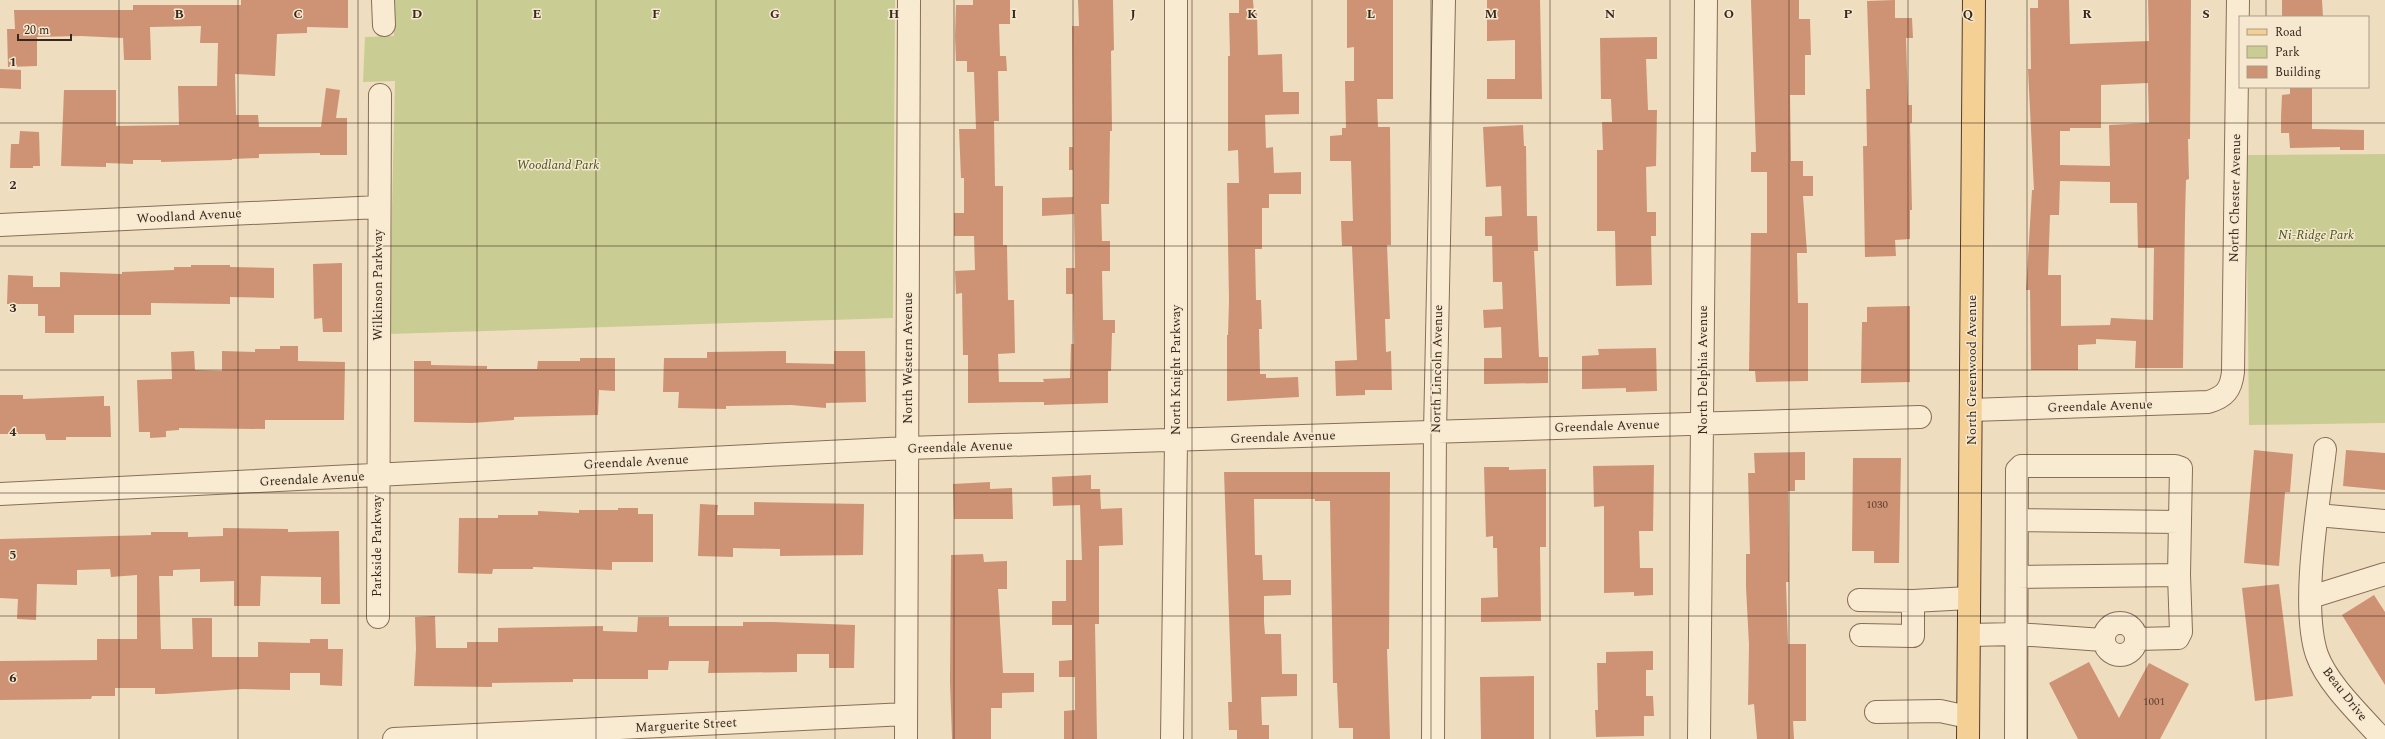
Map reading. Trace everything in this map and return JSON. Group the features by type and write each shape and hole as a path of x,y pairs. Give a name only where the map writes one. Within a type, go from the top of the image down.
{"main road":[{"name":"North Greenwood Avenue","path":"1968,739 1972,410 1974,0"}],"street":[{"path":"383,0 384,25"},
{"name":"North Western Avenue","path":"906,739 909,0"},
{"name":"North Knight Parkway","path":"1172,739 1176,442 1176,0"},
{"name":"North Lincoln Avenue","path":"1433,739 1435,432 1444,0"},
{"name":"North Delphia Avenue","path":"1699,739 1706,0"},
{"name":"North Chester Avenue","path":"2226,394 2231,387 2233,372 2238,0"},
{"name":"Wilkinson Parkway","path":"377,475 380,95"},
{"name":"Woodland Avenue","path":"0,225 379,207"},
{"name":"Greendale Avenue","path":"1972,410 2208,402 2219,399 2226,394"},
{"name":"Greendale Avenue","path":"0,494 907,448 1176,442 1702,422 1920,417"},
{"name":"Beau Drive","path":"2324,449 2317,515 2310,614 2318,655 2345,697 2382,739"},
{"path":"1969,634 2017,634 2103,640 2107,629 2116,623 2122,623 2132,628 2137,639 2178,638 2181,632 2179,575 2181,468 2175,466 2021,466 2017,470 2018,520 2017,577 2017,634 2016,739"},
{"name":"Parkside Parkway","path":"377,475 378,617"},
{"path":"2317,515 2385,521"},
{"path":"2018,520 2180,522"},
{"path":"2311,597 2385,574"},
{"path":"2017,577 2179,575"},
{"path":"1858,600 1914,601 1969,598"},
{"path":"1861,635 1913,636 1914,601"},
{"path":"1876,712 1940,711 1968,717"},
{"name":"Marguerite Street","path":"394,739 906,714"}],"green space":[{"name":"Woodland Park","path":"394,0 895,0 893,318 389,334 395,81 363,82 365,37 394,36"},
{"name":"Ni-Ridge Park","path":"2385,154 2385,423 2249,425 2246,155"}],"building":[{"path":"241,0 348,0 348,28 307,27 307,33 277,34 275,76 235,74 236,115 258,115 259,127 321,127 326,88 340,90 336,118 347,118 347,155 320,155 320,153 259,154 259,158 232,160 161,162 161,160 133,160 133,164 106,163 106,167 61,166 64,90 116,90 116,126 179,125 178,86 217,86 218,43 200,43 201,26 150,27 151,60 124,60 123,38 81,36 37,37 37,66 8,67 7,29 15,29 14,10 133,10 133,5 241,5"},
{"path":"973,0 1010,0 1010,24 999,24 1000,56 1006,56 1007,71 998,71 999,121 994,121 995,186 1003,186 1003,245 1007,245 1008,300 1014,300 1015,353 998,354 999,382 1044,382 1043,379 1070,378 1071,344 1074,344 1073,294 1066,294 1066,268 1075,268 1074,214 1042,216 1042,198 1073,197 1073,170 1069,170 1069,147 1073,147 1072,26 1079,26 1078,0 1113,0 1114,50 1111,51 1112,131 1110,131 1109,204 1101,204 1102,241 1110,241 1110,271 1102,271 1103,320 1115,320 1115,333 1112,333 1111,371 1108,371 1108,403 1044,405 1044,402 968,403 968,355 963,355 962,293 956,294 955,271 975,270 974,236 954,236 954,213 964,213 964,178 961,178 959,129 976,129 974,72 967,72 967,61 956,61 955,37 956,5 973,5"},
{"path":"1239,0 1253,0 1254,13 1257,13 1258,55 1282,54 1283,92 1299,92 1299,114 1265,115 1266,148 1273,147 1274,173 1301,172 1301,194 1269,194 1269,208 1262,208 1262,249 1255,249 1256,300 1261,300 1262,329 1259,329 1260,374 1266,374 1266,378 1298,377 1299,397 1227,401 1227,335 1229,301 1227,183 1239,183 1238,150 1228,151 1228,56 1230,56 1229,13 1239,13"},
{"path":"1347,0 1393,0 1393,99 1377,99 1378,127 1390,127 1391,245 1387,245 1390,319 1385,319 1386,352 1391,351 1392,390 1365,390 1365,395 1336,396 1335,361 1357,360 1352,246 1342,246 1341,221 1353,221 1351,161 1330,161 1330,136 1342,135 1342,128 1346,128 1345,81 1354,81 1354,47 1347,48"},
{"path":"1487,0 1540,0 1542,99 1487,99 1487,79 1515,79 1515,40 1487,41"},
{"path":"1751,0 1799,0 1799,19 1810,19 1811,55 1805,55 1805,95 1790,95 1791,161 1803,161 1803,176 1813,176 1813,196 1803,196 1807,253 1797,253 1798,303 1808,303 1808,381 1756,382 1755,371 1749,371 1751,233 1767,233 1767,172 1751,172 1751,152 1756,152"},
{"path":"1895,0 1895,18 1912,18 1913,38 1906,38 1908,105 1912,105 1912,123 1910,123 1912,210 1910,210 1910,239 1895,240 1896,256 1865,257 1863,146 1867,146 1866,89 1870,89 1867,1"},
{"path":"2038,0 2069,0 2070,44 2149,41 2148,0 2191,0 2190,139 2188,139 2189,179 2186,180 2183,368 2135,368 2136,341 2096,339 2096,344 2078,345 2078,370 2031,370 2030,290 2026,290 2032,190 2034,190 2028,69 2031,69 2030,8 2038,8","holes":["2148,83 2149,123 2109,125 2110,166 2060,165 2060,131 2070,131 2070,128 2101,128 2101,85","2060,181 2110,182 2110,203 2137,203 2138,248 2154,248 2153,320 2111,318 2110,325 2061,326 2061,275 2048,275 2050,215 2059,215"]},
{"path":"2282,0 2322,0 2323,16 2282,16"},
{"path":"1657,37 1657,59 1646,59 1648,110 1657,110 1656,166 1646,167 1647,212 1656,212 1656,236 1651,236 1652,285 1616,286 1615,231 1597,231 1597,150 1603,150 1602,122 1612,122 1611,99 1601,99 1600,38"},
{"path":"0,69 21,70 21,89 0,88"},
{"path":"2290,88 2312,88 2312,129 2364,130 2364,150 2340,150 2340,147 2290,148 2289,133 2281,133 2281,117 2282,95 2290,94"},
{"path":"1523,125 1524,146 1526,146 1527,216 1537,216 1538,251 1534,251 1539,357 1548,357 1548,383 1484,384 1484,358 1502,358 1501,327 1484,328 1483,310 1503,309 1502,282 1493,282 1492,236 1485,236 1485,217 1502,216 1501,186 1486,187 1483,127"},
{"path":"20,131 39,132 40,166 33,166 33,168 10,168 11,144 19,144"},
{"path":"342,263 342,332 323,332 322,318 314,319 313,264"},
{"path":"191,265 230,265 230,267 274,268 274,298 230,297 230,304 151,303 151,315 74,315 74,333 45,333 45,316 38,316 38,304 7,304 8,275 33,276 33,287 60,287 60,272 122,274 122,272 174,270 174,267 191,267"},
{"path":"1910,306 1910,382 1861,383 1862,322 1867,322 1867,307"},
{"path":"280,346 298,346 298,361 345,362 344,420 265,420 265,429 179,428 179,430 166,431 166,437 150,438 150,432 139,432 137,380 172,379 171,352 194,351 195,370 222,371 222,351 255,352 255,349 280,349"},
{"path":"1656,348 1657,391 1626,392 1626,388 1582,389 1582,356 1599,355 1598,349"},
{"path":"786,351 786,363 834,364 834,351 865,351 866,402 826,403 826,408 791,405 726,406 726,409 678,408 679,392 663,392 664,358 707,358 707,352"},
{"path":"580,358 615,358 615,391 599,390 598,415 514,417 514,420 472,423 414,422 414,361 431,361 431,365 487,366 487,369 537,369 538,361 580,361"},
{"path":"0,395 23,395 23,399 104,396 104,406 110,406 111,437 66,437 66,440 46,440 45,434 0,434"},
{"path":"2254,450 2293,454 2290,492 2285,492 2279,566 2244,563"},
{"path":"2346,450 2385,453 2385,490 2343,486"},
{"path":"1805,452 1805,480 1795,480 1795,491 1788,491 1789,582 1786,582 1788,644 1806,644 1806,721 1793,721 1794,739 1757,739 1754,704 1748,705 1749,645 1746,554 1750,554 1748,473 1755,473 1754,453"},
{"path":"1853,458 1901,458 1899,563 1874,563 1874,551 1852,551"},
{"path":"1654,465 1653,531 1639,531 1640,568 1653,568 1653,595 1634,596 1634,592 1604,593 1604,506 1594,507 1593,466"},
{"path":"1484,467 1509,467 1509,470 1546,469 1546,547 1540,547 1541,621 1481,622 1481,598 1498,597 1497,548 1493,548 1493,536 1486,537"},
{"path":"1224,472 1390,472 1389,649 1387,649 1390,739 1353,739 1353,728 1339,728 1337,683 1333,683 1330,501 1315,501 1315,499 1254,499 1255,555 1262,555 1263,580 1291,580 1291,595 1264,596 1264,622 1265,634 1281,634 1282,674 1297,674 1297,696 1261,697 1262,725 1269,725 1269,739 1237,739 1237,730 1229,730 1228,702 1232,702"},
{"path":"1091,475 1091,489 1100,489 1101,509 1122,508 1123,545 1099,546 1099,624 1095,624 1097,739 1064,739 1064,711 1075,710 1075,677 1059,677 1059,661 1072,660 1072,625 1052,625 1052,601 1066,601 1066,560 1082,560 1080,505 1053,506 1052,477"},
{"path":"990,482 990,489 1012,488 1013,519 954,519 953,484"},
{"path":"754,502 864,504 863,555 780,556 780,549 733,548 733,557 698,556 700,504 718,505 717,515 754,515"},
{"path":"618,508 638,508 638,514 653,514 653,562 612,562 612,570 533,567 533,569 493,569 492,574 458,573 459,518 498,518 498,515 538,515 538,511 579,513 579,510 618,510"},
{"path":"223,528 288,529 288,532 339,531 340,604 321,604 321,577 261,576 260,606 234,606 234,581 200,582 200,569 173,570 173,576 159,576 161,649 193,649 192,618 212,618 212,657 258,657 258,642 310,643 310,639 328,639 328,649 343,649 342,686 320,685 320,673 290,673 290,690 242,689 155,694 155,688 115,688 115,696 92,696 91,699 0,700 0,661 97,660 97,639 137,639 137,575 111,577 110,569 77,570 77,585 37,584 36,620 17,619 18,599 0,598 0,539 151,535 151,532 188,532 188,537 223,536"},
{"path":"983,554 984,562 1007,561 1007,589 998,589 1003,673 1034,673 1034,692 1002,693 1002,708 991,708 991,739 952,739 950,682 951,555"},
{"path":"2279,584 2293,696 2255,701 2242,588"},
{"path":"2374,595 2385,612 2385,685 2342,615"},
{"path":"435,616 436,648 467,648 467,642 498,642 498,628 603,626 603,631 637,632 638,617 669,617 669,626 743,626 743,622 855,625 854,668 829,668 829,654 797,654 797,672 708,673 709,661 669,661 668,670 648,670 648,679 573,679 573,682 492,683 492,687 414,686 416,649 415,617"},
{"path":"1653,651 1653,670 1646,670 1646,696 1653,696 1654,716 1644,716 1644,736 1596,737 1595,710 1598,710 1597,663 1606,663 1606,652"},
{"path":"2089,662 2119,718 2149,663 2189,684 2160,739 2078,739 2049,683"},
{"path":"1534,676 1534,739 1481,739 1480,677"}]}
